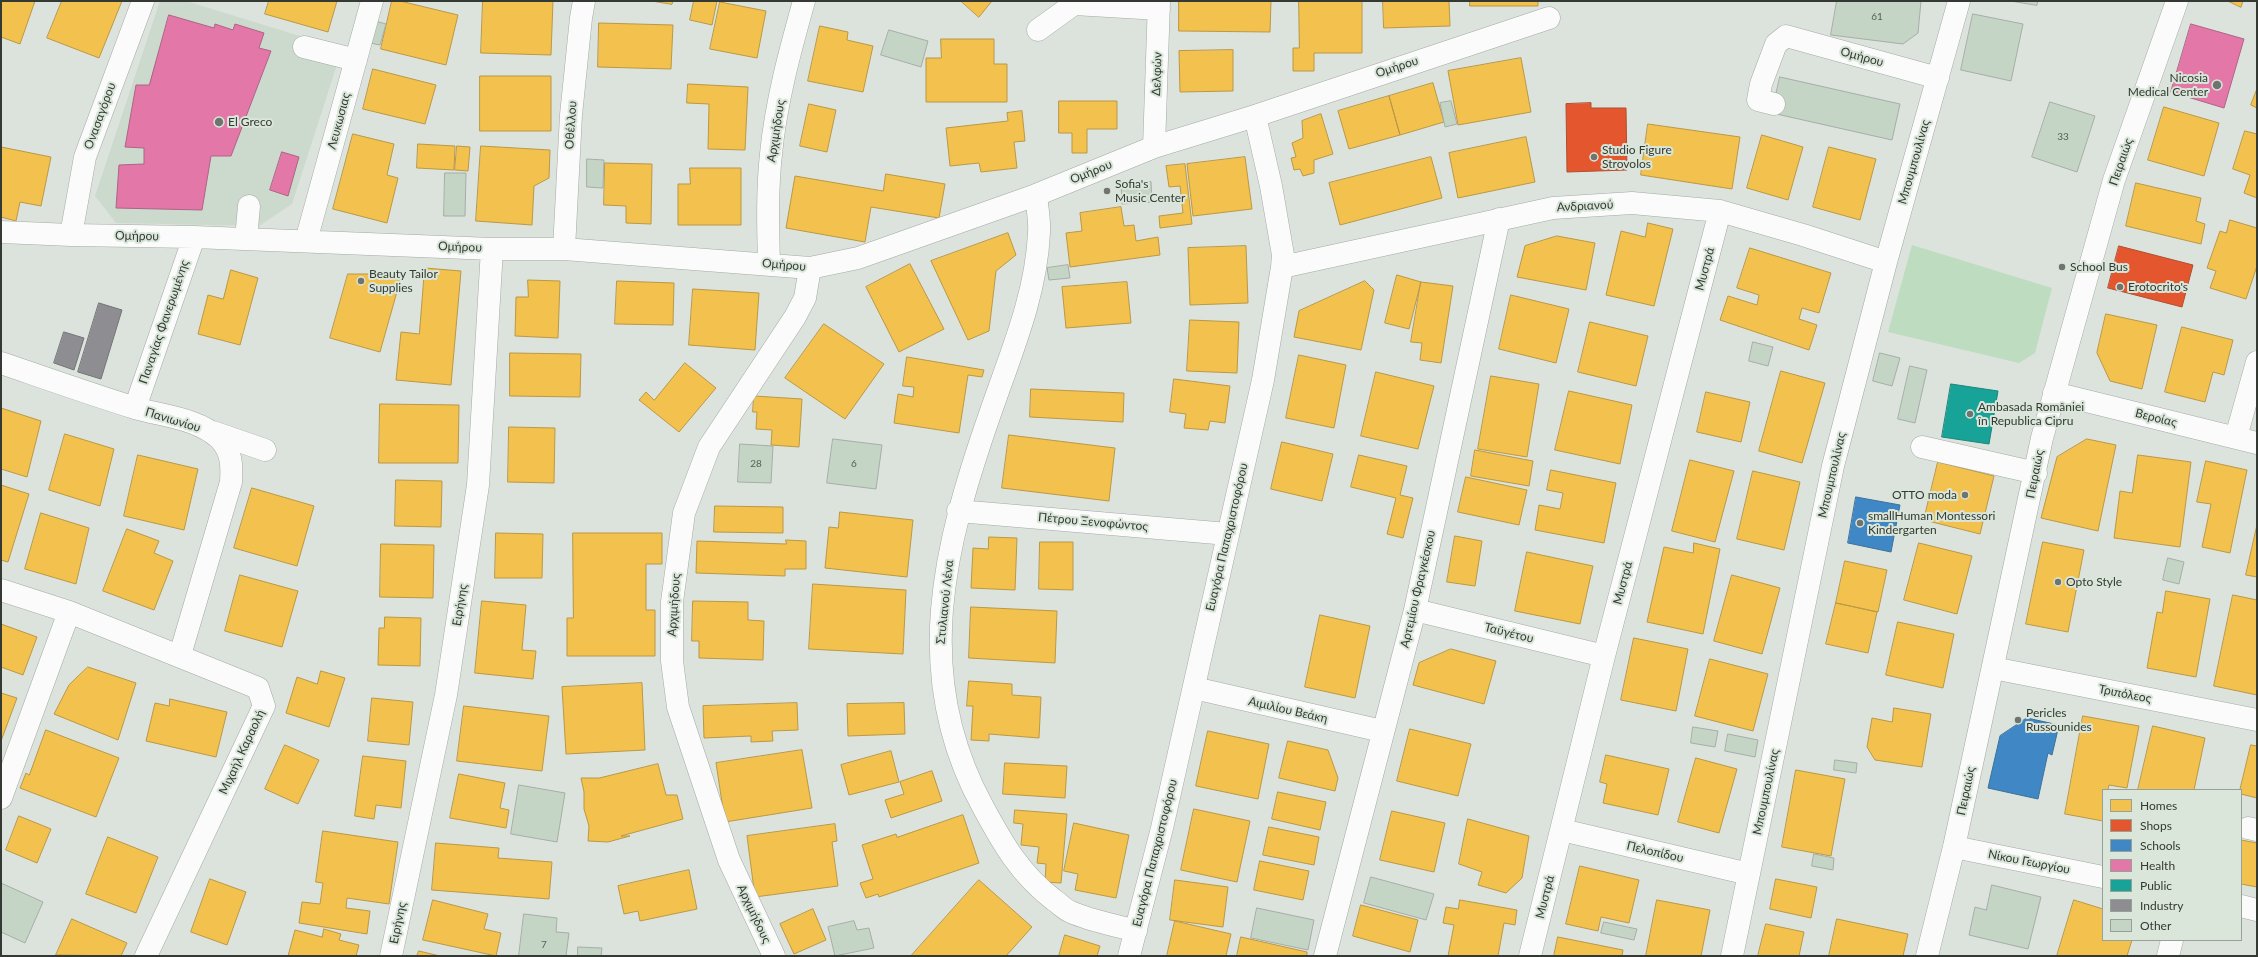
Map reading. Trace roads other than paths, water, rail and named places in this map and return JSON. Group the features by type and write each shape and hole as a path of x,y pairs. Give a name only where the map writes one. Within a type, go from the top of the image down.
{"street":[{"name":"Ονασαγόρου","path":"70,235 85,158 143,1"},
{"name":"Λευκωσιας","path":"306,241 372,1"},
{"name":"Οθέλλου","path":"564,249 571,115 584,1"},
{"name":"Αρχιμήδους","path":"769,264 768,206 771,153 788,58 804,1"},
{"name":"Μπουμπουλίνας","path":"1732,956 1833,466 1886,262 1959,1"},
{"name":"Πειραιώς","path":"1927,956 1954,847 2036,473 2042,438 2114,180 2177,1"},
{"path":"1038,30 1074,4 1159,5"},
{"name":"Δελφών","path":"1154,147 1159,5"},
{"name":"Ομήρου","path":"1,232 70,235 194,237 492,249 564,249 810,268 858,258 1036,195 1154,147 1255,116 1549,18"},
{"name":"Ομήρου","path":"1774,104 1758,100 1761,84 1776,44 1786,36 1938,78"},
{"path":"304,47 356,60"},
{"name":"Ευαγόρα Παπαχριστοφόρου","path":"1129,956 1194,688 1263,380 1282,267 1282,247 1271,186 1255,116"},
{"name":"Στυλιανού Λένα","path":"1036,195 1039,231 1034,276 1023,321 990,412 958,511 945,575 939,653 943,693 951,728 970,785 1002,843 1033,883 1070,912 1136,931"},
{"name":"Ανδριανού","path":"1282,267 1553,208 1632,204 1720,211 1886,262"},
{"path":"246,239 248,206"},
{"name":"Μυστρά","path":"1530,956 1604,656 1720,211"},
{"name":"Αρτεμίου Φραγκέσκου","path":"1325,956 1382,731 1415,610 1499,220"},
{"name":"Παναγίας Φανερωμένης","path":"134,408 194,237"},
{"name":"Ειρήνης","path":"391,956 446,695 478,485 492,249"},
{"name":"Αρχιμήδους","path":"774,956 729,860 678,707 672,662 672,602 684,513 709,448 795,317 805,298 810,268"},
{"path":"2236,437 2257,362"},
{"name":"Πανιωνίου","path":"1,363 134,408 194,424 219,439 227,448 232,463 231,482 180,655"},
{"name":"Βεροίας","path":"2054,393 2257,443"},
{"path":"206,430 264,450"},
{"path":"1922,447 2036,473"},
{"name":"Πέτρου Ξενοφώντος","path":"958,511 1228,534"},
{"name":"Μιχαήλ Καραολή","path":"1,590 69,612 180,655 258,688 264,706 146,956"},
{"name":"Ταϋγέτου","path":"1415,610 1604,656"},
{"path":"1,798 69,612"},
{"name":"Τριπόλεος","path":"1993,668 2257,720"},
{"name":"Αιμιλίου Βεάκη","path":"1194,688 1382,731"},
{"name":"Πελοπίδου","path":"1562,830 1749,874"},
{"name":"Νίκου Γεωργίου","path":"1954,847 2102,877"},
{"path":"2242,906 2257,910"},
{"path":"2168,956 2172,941"}],"place":[{"name":"Nicosia Medical Center","path":"2217,85"},
{"name":"El Greco","path":"219,122"},
{"name":"Studio Figure Strovolos","path":"1594,157"},
{"name":"Sofia's Music Center","path":"1107,191"},
{"name":"School Bus","path":"2062,267"},
{"name":"Beauty Tailor Supplies","path":"361,281"},
{"name":"Erotocrito's","path":"2120,287"},
{"name":"Ambasada României în Republica Cipru","path":"1970,414"},
{"name":"OTTO moda","path":"1965,495"},
{"name":"smallHuman Montessori Kindergarten","path":"1860,523"},
{"name":"Opto Style","path":"2058,582"},
{"name":"Pericles Russounides","path":"2018,720"}]}
